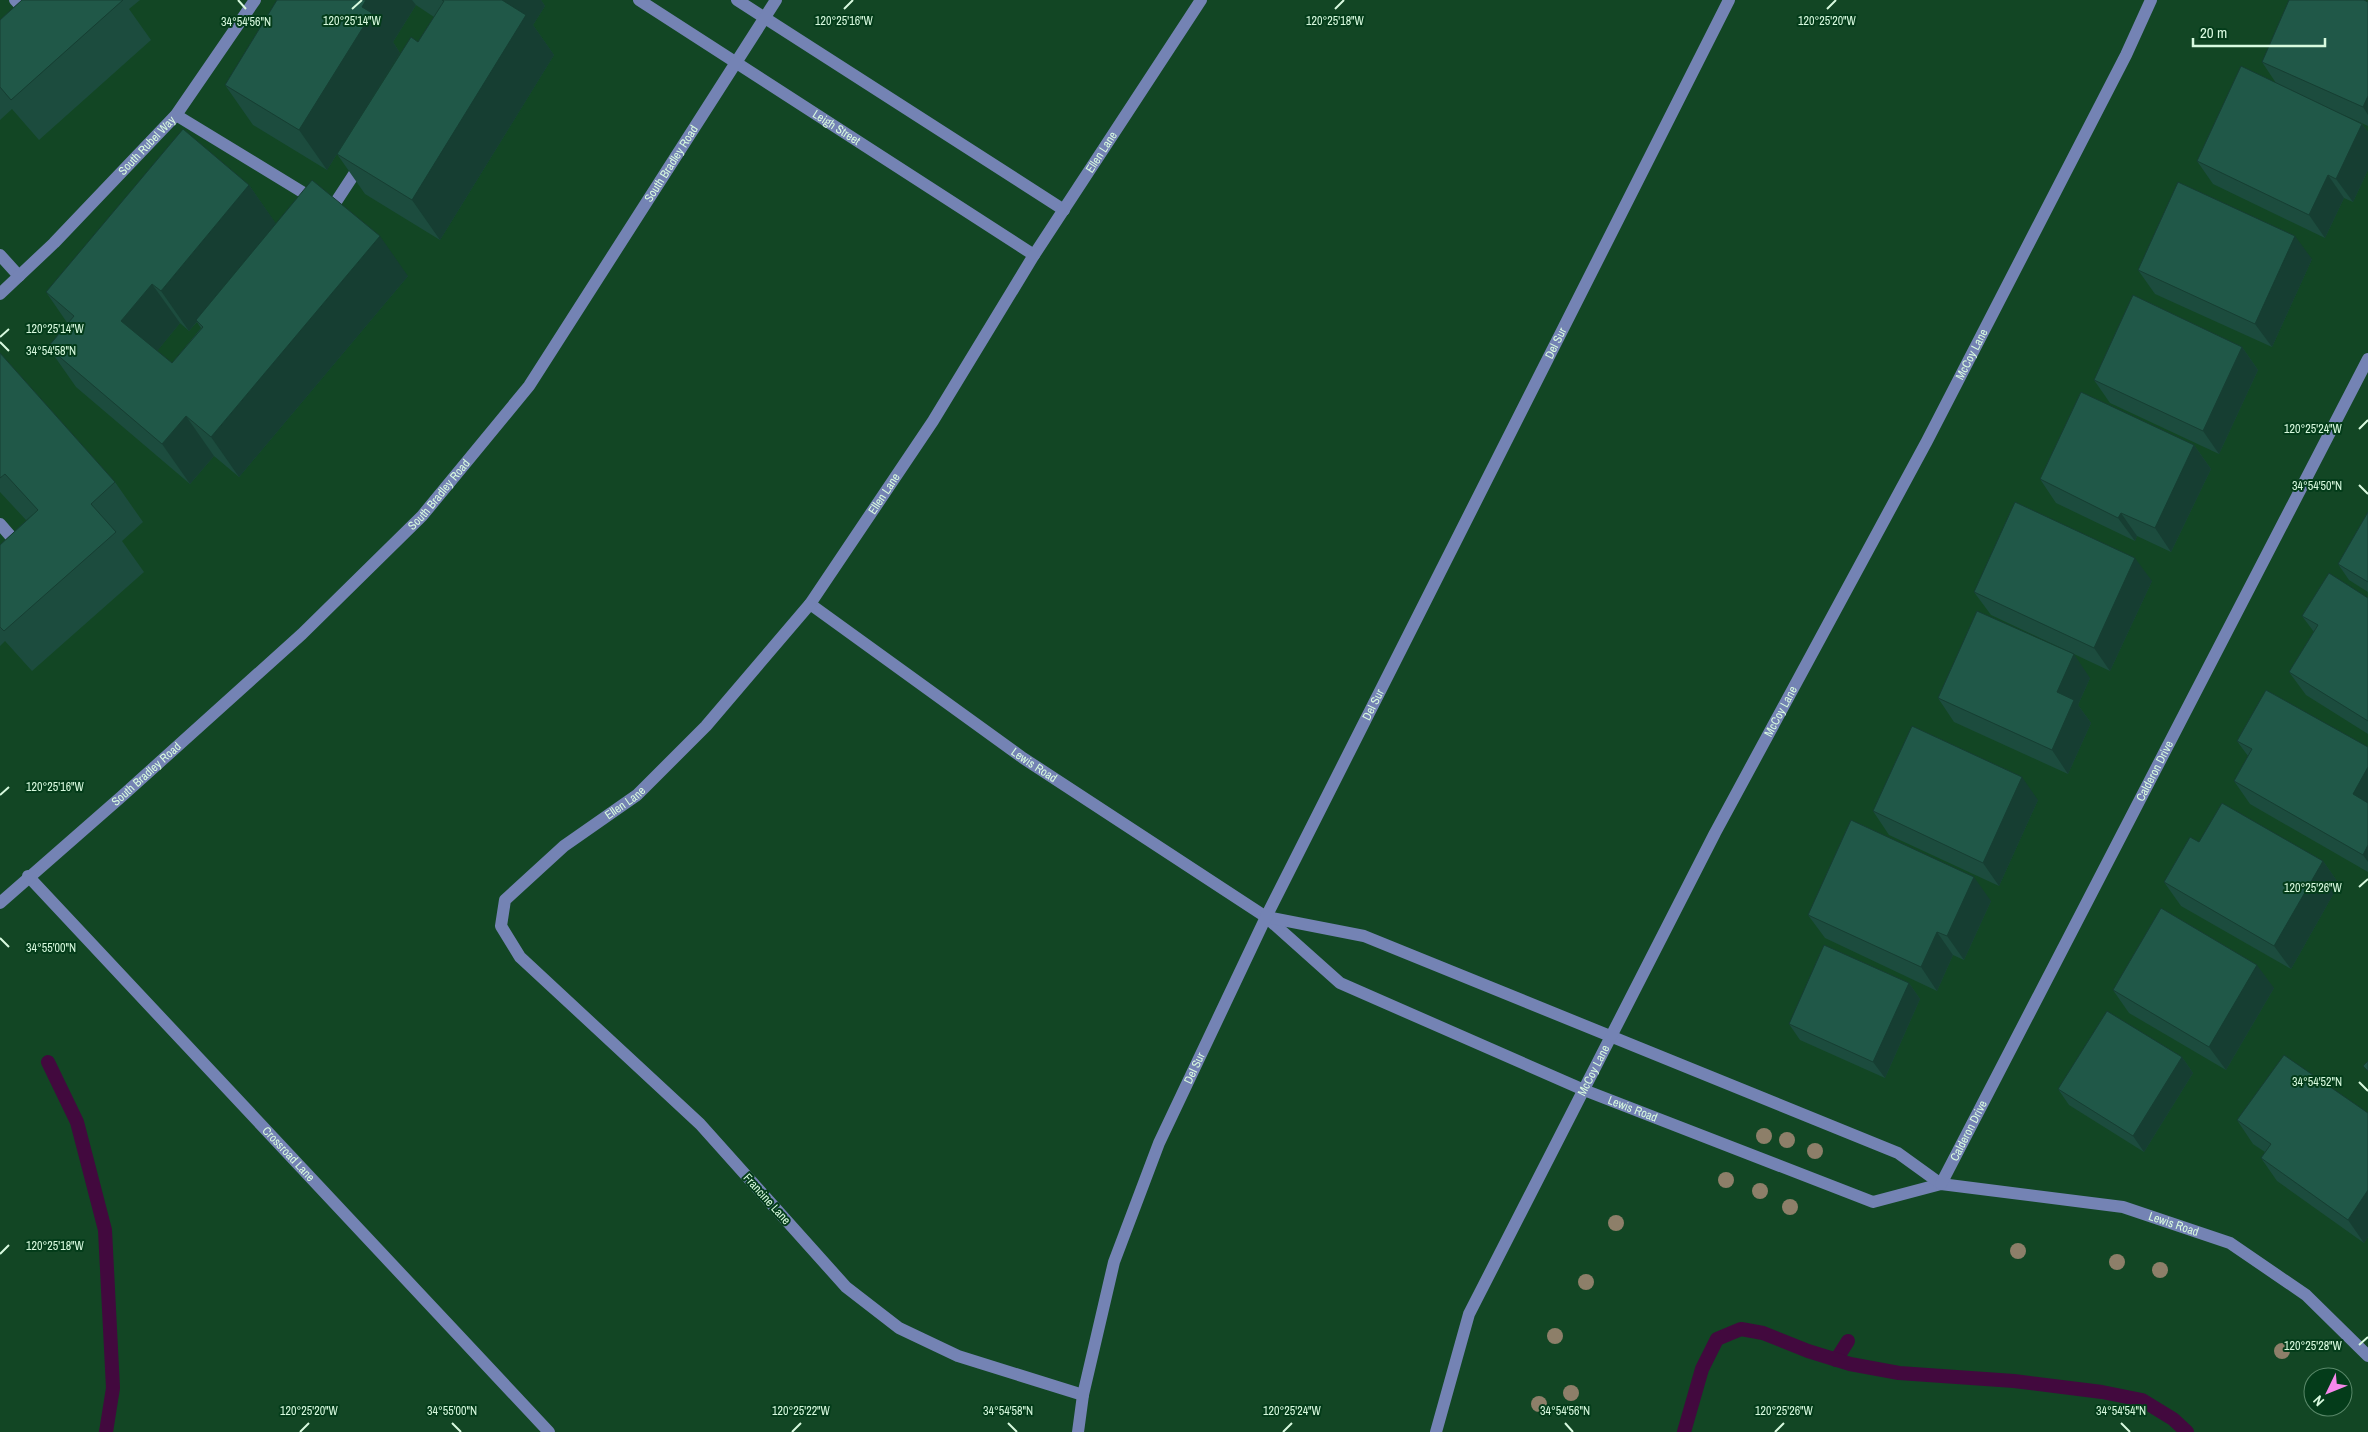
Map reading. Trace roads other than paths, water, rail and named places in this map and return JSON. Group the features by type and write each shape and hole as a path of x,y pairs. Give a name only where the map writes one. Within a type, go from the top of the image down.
{"street":[{"path":"15,0 37,24"},
{"name":"South Rubel Way","path":"0,294 54,243 176,115 255,0"},
{"name":"Leigh Street","path":"639,0 1034,256"},
{"path":"737,0 1064,210"},
{"name":"South Bradley Road","path":"0,903 28,876 121,797 302,634 422,516 529,386 776,0"},
{"name":"Ellen Lane","path":"501,926 505,900 564,846 637,794 706,726 810,604 933,421 1034,256 1201,0"},
{"name":"Del Sur","path":"1078,1432 1083,1395 1114,1262 1159,1143 1266,917 1730,0"},
{"name":"McCoy Lane","path":"1436,1432 1469,1314 1720,824 1931,432 2126,55 2151,0"},
{"path":"176,115 332,210"},
{"path":"319,225 332,210 367,153"},
{"path":"0,255 19,276"},
{"name":"Calderon Drive","path":"1940,1184 2368,358"},
{"path":"0,524 20,547"},
{"name":"Lewis Road","path":"810,604 1023,758 1266,917 1340,983 1584,1090 1873,1202 1940,1184 2123,1206 2230,1243 2306,1295 2365,1348"},
{"name":"Crossroad Lane","path":"28,876 549,1432"},
{"name":"Lewis Road","path":"1266,917 1364,936 1611,1038 1898,1153 1940,1184"},
{"name":"Francine Lane","path":"501,926 520,957 700,1124 846,1287 899,1328 958,1356 1083,1395"}],"waterway":[{"path":"48,1062 77,1122 105,1230 113,1388 106,1432"},
{"path":"1684,1432 1702,1369 1717,1339 1741,1329 1763,1333 1808,1351 1850,1364 1899,1373 2014,1381 2102,1392 2142,1400 2173,1419 2187,1432"},
{"path":"1836,1360 1848,1341"}]}
